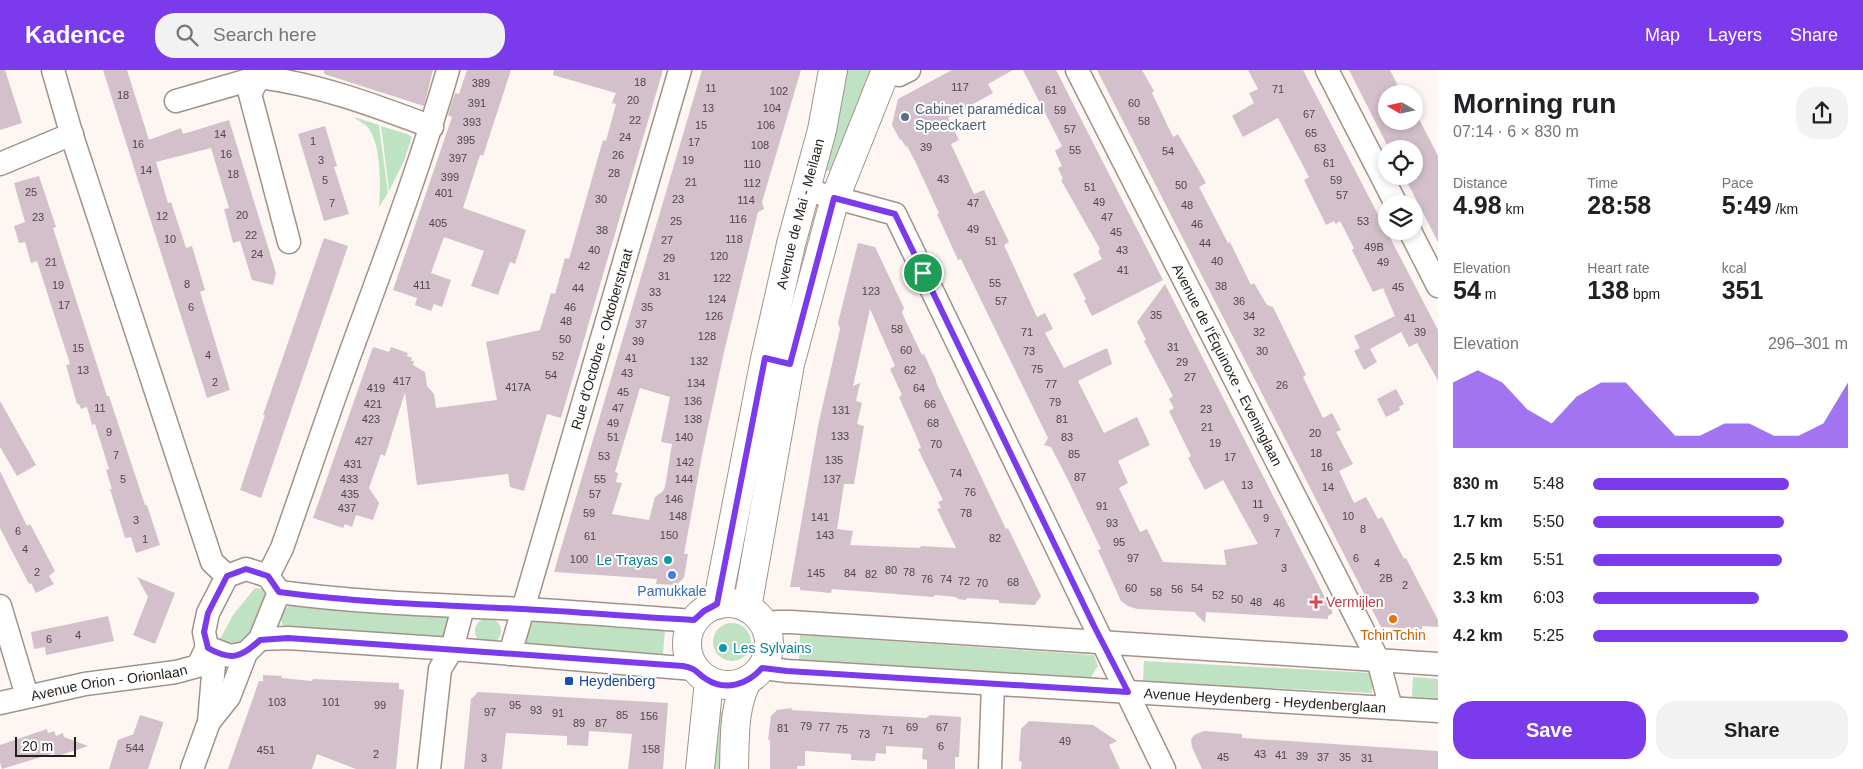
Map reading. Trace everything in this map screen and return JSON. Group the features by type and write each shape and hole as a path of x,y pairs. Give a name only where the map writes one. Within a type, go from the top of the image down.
{"street":[{"path":"53,70 72,134 212,562 227,576"},
{"path":"209,722 229,697 253,646 274,584 282,548 432,126 448,70"},
{"name":"Rue d'Octobre - Oktoberstraat","path":"510,654 680,70"},
{"name":"Avenue de Mai - Meilaan","path":"734,769 740,694 766,660 770,642 756,616 777,361 791,244 822,130 833,70"},
{"name":"Avenue de l'Équinoxe - Eveninglaan","path":"1078,70 1378,660 1391,708"},
{"path":"1327,70 1391,195"},
{"name":"Avenue de Mai - Meilaan","path":"717,604 777,361 834,198 863,125 894,71"},
{"path":"176,101 259,77 282,80 379,106 432,126"},
{"path":"259,77 250,94 289,242"},
{"path":"0,164 72,134"},
{"path":"807,190 895,214 1164,769"},
{"path":"1415,240 1438,286"},
{"path":"192,769 209,722 211,650 204,632 208,613 227,576 246,569 274,584 306,596 694,620"},
{"path":"700,769 702,675 690,659 687,639 694,620 704,611 717,604 727,603 756,616 776,622 1438,664"},
{"path":"0,606 27,696"},
{"path":"429,769 440,669 452,649 463,607"},
{"path":"211,650 230,656 253,646 288,638 510,654 702,675 724,686 732,686 754,675"},
{"name":"Avenue Orion - Orionlaan","path":"0,703 85,684 176,672 198,666 211,650"},
{"name":"Avenue Heydenberg - Heydenberglaan","path":"754,675 787,671 1438,711"},
{"path":"990,769 993,684"}],"green space":[{"path":"839,70 875,70 832,171 827,171 823,169"},
{"path":"354,117 379,125 388,193 379,207 380,178 376,146 368,127"},
{"path":"381,126 412,137 404,161 389,191"},
{"path":"255,588 263,589 266,598 263,615 259,624 246,639 232,650 219,641 233,615"},
{"path":"290,605 445,616 449,620 444,640 287,632 282,625 281,618 284,611"},
{"path":"488,618 497,622 501,631 497,640 488,644 479,640 475,631 479,622"},
{"path":"524,620 665,630 663,654 522,644"},
{"path":"732,623 746,628 751,642 746,656 732,661 718,656 713,642 718,628"},
{"path":"800,635 1094,655 1098,666 1089,680 799,662"},
{"path":"1144,661 1373,673 1372,693 1143,682"},
{"path":"1413,677 1438,679 1438,699 1412,697"},
{"path":"717,711 732,712 728,769 714,769"}],"building":[{"path":"0,70 5,70 22,123 0,130"},
{"path":"103,70 127,70 149,140 181,128 183,134 229,120 276,273 273,285 252,280 240,241 233,243 224,209 229,208 211,148 156,162 168,203 171,202 186,248 192,246 205,290 200,292 230,390 207,398"},
{"path":"324,70 433,70 424,106 324,74"},
{"path":"467,70 511,70 483,156 480,155 463,208 526,230 515,264 510,262 498,295 471,286 484,251 444,237 431,273 451,280 442,307 434,304 431,311 415,305 417,298 393,290 452,117 448,115 455,93 459,94"},
{"path":"554,70 663,70 561,418 547,414 524,491 510,487 508,474 417,485 405,392 385,456 381,454 369,488 379,503 373,520 356,515 352,527 345,524 343,528 313,518 373,347 389,352 391,347 408,353 407,356 412,358 411,361 414,361 413,365 425,372 427,386 434,394 436,408 497,400 486,342 540,330 551,293 555,294 565,258 569,259 603,140 606,141 616,104 612,103 616,93 553,75"},
{"path":"702,70 801,70 762,202 764,209 758,212 724,352 703,450 684,554 688,554 684,578 676,585 656,584 657,579 554,572","holes":["640,388 670,397 661,442 672,444 665,487 655,497 649,520 612,514 622,483 616,482 618,473 615,472"]},
{"path":"952,70 1013,70 988,84 993,93 948,118 959,140 951,144 974,194 984,190 1009,242 1004,245 1037,317 1045,313 1053,329 1045,333 1064,368 1107,348 1112,364 1078,381 1104,433 1137,417 1150,445 1118,461 1128,483 1119,488 1140,532 1147,529 1163,562 1226,565 1224,550 1258,544 1223,480 1205,490 1188,458 1191,456 1169,411 1174,408 1169,399 1173,396 1144,341 1146,340 1137,322 1165,284 1333,613 1328,616 1328,619 1206,612 1205,623 1194,612 1137,609 1121,601 1098,550 1101,549 1051,447 1044,445 1048,438 961,259 958,260 915,161 892,125 898,99"},
{"path":"1023,70 1056,70 1163,280 1092,316 1084,300 1086,299 1073,274 1102,259 1098,251 1100,249 1061,180 1063,179 1058,168 1062,166 1055,151 1062,146"},
{"path":"1097,70 1142,70 1154,91 1152,93 1173,137 1178,134 1206,183 1199,187 1228,243 1230,242 1251,285 1254,283 1267,305 1273,307 1306,375 1303,377 1323,418 1332,413 1341,430 1336,432 1353,464 1339,471 1354,503 1366,497 1378,519 1382,517 1404,559 1406,558 1438,620 1438,627 1422,626 1422,629 1381,627"},
{"path":"1248,70 1303,70 1378,214 1378,240 1391,240 1438,330 1438,381 1417,343 1409,347 1401,332 1370,349 1377,362 1364,370 1354,351 1360,348 1354,336 1395,316 1383,288 1373,292 1340,221 1336,224 1334,221 1326,225 1304,180 1309,177 1278,118 1243,137 1232,116 1254,103 1249,93 1258,89"},
{"path":"1349,70 1390,70 1398,85 1378,85 1378,127"},
{"path":"325,126 337,166 334,167 349,214 324,221 298,134"},
{"path":"1423,127 1438,156 1438,242 1423,213 1423,195 1414,195 1409,185 1423,185 1423,140 1384,140 1379,130 1423,130"},
{"path":"39,176 56,227 53,228 107,396 109,396 160,545 136,553 131,537 125,538 110,489 112,489 106,470 109,469 95,424 92,425 87,407 81,409 79,404 77,404 66,365 70,364 37,261 31,263 25,242 19,243 14,226 25,222 14,183"},
{"path":"324,238 348,246 261,498 240,490 265,415 263,415"},
{"path":"858,243 875,247 904,308 902,313 922,355 924,354 1006,529 1008,528 1041,596 1035,605 999,603 999,600 967,598 965,600 935,595 933,597 832,589 831,593 800,590 800,587 790,587 818,426 840,329 838,323","holes":["870,309 895,366 890,369 902,395 899,397 921,448 918,449 943,500 938,502 941,508 937,509 956,548 850,545 853,531 837,529 844,484 854,484 864,426 857,424 862,403 856,401 860,383 853,386"]},
{"path":"1396,389 1404,404 1399,407 1400,410 1386,417 1377,399"},
{"path":"0,401 36,465 17,476 0,447"},
{"path":"0,471 27,526 30,524 55,571 49,576 54,584 36,593 31,583 29,584 0,528"},
{"path":"137,577 175,593 155,644 133,635 148,597"},
{"path":"108,616 114,641 46,655 45,647 34,649 31,632"},
{"path":"263,675 312,681 313,679 399,683 399,689 404,690 396,769 356,769 317,754 312,769 228,769 259,681 263,681"},
{"path":"478,692 668,703 663,769 628,769 632,734 589,731 588,746 567,745 567,736 506,733 502,769 464,769 471,699"},
{"path":"792,708 791,710 926,718 930,715 961,717 959,757 955,757 955,769 927,769 927,760 922,759 923,748 886,746 886,754 876,753 875,761 851,760 851,754 805,751 805,766 797,766 797,769 770,769 770,740 768,740 771,716 777,710"},
{"path":"140,715 163,722 148,769 109,769 118,740 133,735"},
{"path":"1029,721 1093,725 1117,741 1109,745 1120,769 1021,769 1022,762 1019,761 1021,729"},
{"path":"47,729 48,733 54,731 56,736 63,733 64,737 88,746 55,757 54,753 2,769 0,745"},
{"path":"1204,731 1242,734 1242,738 1438,751 1438,769 1202,769 1192,747 1191,740 1194,735"}],"place":[{"name":"Cabinet paramédical Speeckaert","path":"905,117"},
{"name":"Le Trayas","path":"668,560"},
{"name":"Pamukkale","path":"672,575"},
{"name":"Vermijlen","path":"1316,602"},
{"name":"TchinTchin","path":"1393,619"},
{"name":"Les Sylvains","path":"723,648"},
{"name":"Heydenberg","path":"569,681"}],"route":[{"path":"834,198 895,214 923,273 1094,626 1128,692 762,668 747,681 732,686 724,686 709,681 694,668 683,666 288,638 260,640 246,653 230,656 208,648 204,632 208,613 227,576 246,569 268,576 279,592 306,596 694,620 704,611 717,604 765,358 790,364 834,198"}]}
